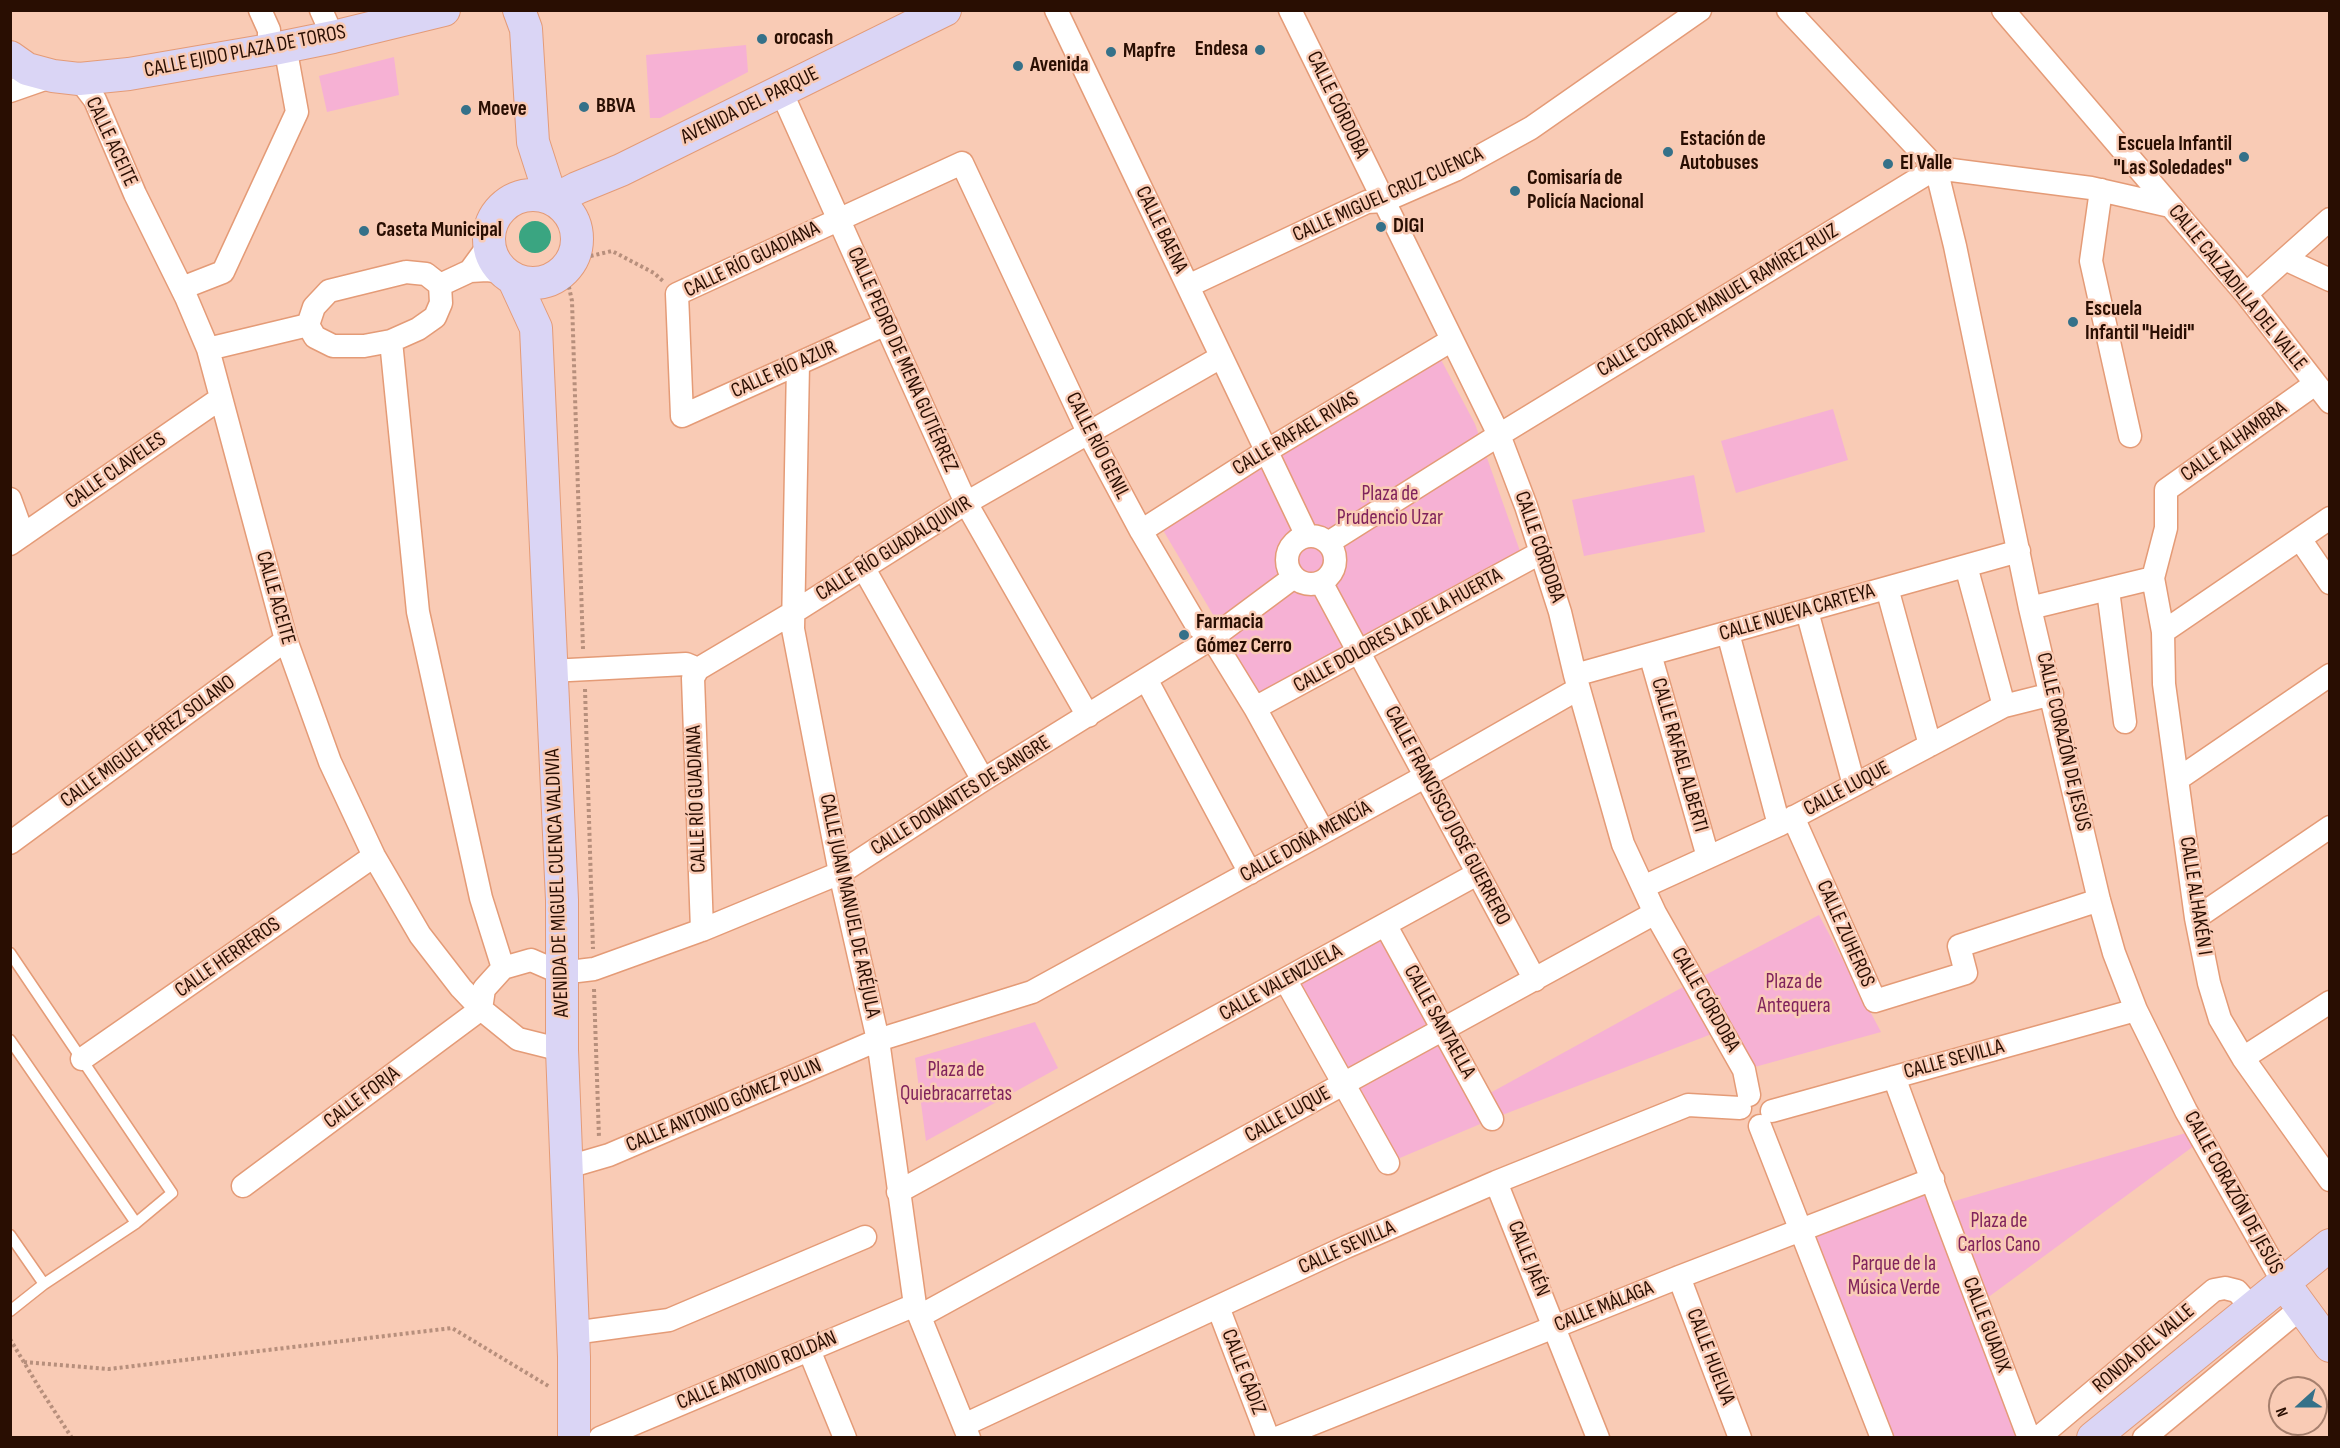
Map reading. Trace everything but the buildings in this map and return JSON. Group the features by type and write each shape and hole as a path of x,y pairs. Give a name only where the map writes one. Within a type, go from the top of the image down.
{"street":[{"path":"182,288 223,272 297,112 277,48 260,10"},
{"name":"CALLE EJIDO PLAZA DE TOROS","path":"66,78 129,74 277,48 327,24 444,10"},
{"path":"519,10 526,29 533,142 553,199"},
{"name":"AVENIDA DEL PARQUE","path":"553,199 621,170 945,10"},
{"name":"CALLE BAENA","path":"1056,10 1221,357 1268,450 1318,539"},
{"name":"CALLE CÓRDOBA","path":"1290,10 1499,435 1526,506 1560,612 1576,682 1623,844 1655,913 1744,1070 1744,1102"},
{"name":"CALLE MIGUEL CRUZ CUENCA","path":"1188,286 1366,202 1384,201 1455,170 1531,128 1700,10"},
{"path":"1788,10 1936,168 2101,190 2170,206"},
{"name":"CALLE CALZADILLA DEL VALLE","path":"2003,10 2246,294 2330,402"},
{"path":"10,57 27,69 66,78"},
{"path":"10,91 66,78"},
{"name":"CALLE ACEITE","path":"66,78 95,100 135,194 182,288 208,349 286,640 330,762 374,856 420,935 461,988 481,1009 518,1039 562,1050"},
{"name":"CALLE PEDRO DE MENA GUTIÉRREZ","path":"781,91 966,503 1088,716"},
{"path":"509,275 492,255 489,245 491,224 496,215 511,200 533,142"},
{"name":"CALLE RÍO GENIL","path":"838,219 962,163 1088,432 1141,531 1197,626 1212,638 1256,708 1323,831"},
{"name":"CALLE COFRADE MANUEL RAMÍREZ RUIZ","path":"1499,435 1936,168"},
{"name":"CALLE CORAZÓN DE JESÚS","path":"1936,168 1958,258 2031,608 2099,900 2114,953 2136,1010 2186,1111 2283,1282"},
{"name":"AVENIDA DEL PARQUE","path":"568,260 588,212 621,170"},
{"path":"2101,190 2091,261 2130,436"},
{"path":"440,285 470,271 487,270 534,283 568,260 569,212 553,199 531,194 511,200"},
{"name":"CALLE RÍO GUADIANA","path":"682,416 677,294 838,219"},
{"path":"2246,294 2287,260 2330,219"},
{"path":"470,271 489,245"},
{"name":"AVENIDA DE MIGUEL CUENCA VALDIVIA","path":"536,328 568,260"},
{"path":"2287,260 2330,280"},
{"path":"406,272 426,274 440,285 441,303 435,317 418,329 391,341 364,346 333,346 315,337 308,325 314,307 329,291 406,272"},
{"name":"AVENIDA DE MIGUEL CUENCA VALDIVIA","path":"509,275 536,328 562,900 562,1050 568,1167 574,1437"},
{"name":"CALLE RÍO AZUR","path":"682,416 886,324"},
{"path":"208,349 308,325"},
{"name":"CALLE RAFAEL RIVAS","path":"1141,531 1268,450 1452,340"},
{"path":"391,341 418,612 481,898 503,968"},
{"name":"CALLE RÍO GUADALQUIVIR","path":"698,669 794,612 966,503 1221,357"},
{"name":"CALLE JUAN MANUEL DE ARÉJULA","path":"798,364 793,629 840,873 878,1040 898,1192 918,1310 967,1431"},
{"name":"CALLE ALHAMBRA","path":"2153,578 2166,528 2166,490 2315,384"},
{"name":"CALLE CLAVELES","path":"17,540 221,398"},
{"path":"1318,539 1335,557 1335,564 1328,578 1321,582 1307,584 1294,577 1289,571 1287,556 1294,543 1318,539 1499,435"},
{"path":"10,499 17,540"},
{"path":"2163,632 2330,518"},
{"path":"2300,539 2330,583"},
{"name":"CALLE NUEVA CARTEYA","path":"1576,682 1650,654 2019,551"},
{"name":"CALLE DOLORES LA DE LA HUERTA","path":"1256,708 1540,553"},
{"path":"1966,566 2004,706"},
{"path":"863,567 983,780"},
{"name":"CALLE DONANTES DE SANGRE","path":"561,973 594,969 702,930 840,873 983,780 1212,638 1294,577"},
{"path":"2031,608 2153,578"},
{"name":"CALLE ALHAKÉN I","path":"2153,578 2163,632 2164,684 2196,918 2209,983 2220,1019 2243,1058 2330,1180"},
{"name":"CALLE FRANCISCO JOSÉ GUERRERO","path":"1321,582 1535,980"},
{"path":"1887,588 1930,745"},
{"path":"2108,590 2125,722"},
{"path":"1807,611 1854,785"},
{"path":"1728,633 1786,821"},
{"name":"CALLE MIGUEL PÉREZ SOLANO","path":"10,843 286,640"},
{"name":"CALLE RAFAEL ALBERTI","path":"1650,654 1708,857"},
{"path":"550,671 686,664 698,669"},
{"name":"CALLE RÍO GUADIANA","path":"698,669 693,678 702,930"},
{"path":"2178,779 2330,675"},
{"path":"1146,679 1250,873"},
{"name":"CALLE DOÑA MENCÍA","path":"878,1040 1032,992 1426,776 1576,682"},
{"name":"CALLE LUQUE","path":"1643,887 1786,821 2004,706 2052,694"},
{"name":"CALLE ZUHEROS","path":"1786,821 1875,1001 1966,973 1959,946 2099,900"},
{"path":"2196,918 2330,827"},
{"name":"CALLE HERREROS","path":"82,1059 374,856"},
{"name":"CALLE VALENZUELA","path":"898,1192 1286,981 1477,874"},
{"name":"CALLE LUQUE","path":"918,1310 1344,1084 1655,913"},
{"name":"CALLE SANTAELLA","path":"1386,926 1492,1119"},
{"path":"481,1009 484,989 503,968 531,960 561,973"},
{"path":"1286,981 1388,1163"},
{"path":"2243,1058 2330,1002"},
{"name":"CALLE FORJA","path":"243,1186 481,1009"},
{"name":"CALLE SEVILLA","path":"1766,1118 1894,1077 2136,1010"},
{"name":"CALLE ANTONIO GÓMEZ PULIN","path":"568,1167 609,1155 878,1040"},
{"name":"CALLE GUADIX","path":"1894,1077 2029,1437"},
{"path":"1744,1102 1745,1122 1750,1125 1766,1118 1800,1231 1882,1437"},
{"name":"CALLE SEVILLA","path":"967,1431 1218,1307 1346,1247 1496,1182 1688,1104 1744,1102"},
{"name":"CALLE MÁLAGA","path":"1277,1437 1933,1179"},
{"name":"CALLE JAÉN","path":"1496,1182 1598,1437"},
{"path":"573,1333 669,1320 865,1237"},
{"name":"RONDA DEL VALLE","path":"2092,1437 2330,1245"},
{"name":"CALLE HUELVA","path":"1679,1277 1740,1437"},
{"path":"2283,1282 2330,1346"},
{"name":"RONDA DEL VALLE","path":"2038,1437 2214,1290 2226,1288 2237,1291 2252,1307"},
{"name":"CALLE CÁDIZ","path":"1218,1307 1268,1437"},
{"path":"2144,1437 2301,1308"},
{"name":"CALLE ANTONIO ROLDÁN","path":"604,1437 809,1350 918,1310"},
{"path":"809,1350 845,1437"}],"lane":[{"path":"10,953 172,1193 136,1223 44,1284 10,1311"},
{"path":"10,1040 136,1223"},
{"path":"10,1235 44,1284"}],"path":[{"path":"600,1156 572,301 568,260 612,251 654,273 677,294"},
{"path":"24,1362 109,1369 452,1328 574,1402"},
{"path":"10,1339 72,1437"}],"green space":[{"path":"746,45 748,72 660,118 650,118 646,55"},
{"path":"394,57 399,95 327,112 319,76"},
{"name":"Plaza de Prudencio Uzar","path":"1438,354 1475,424 1521,554 1261,696 1160,525"},
{"path":"1833,409 1848,460 1736,493 1721,441"},
{"path":"1694,475 1705,532 1584,556 1572,500"},
{"name":"Plaza de Antequera","path":"1819,915 1881,1032 1744,1070 1722,1030 1492,1119 1388,1163 1286,981 1386,926 1481,1098"},
{"name":"Plaza de Quiebracarretas","path":"1035,1022 1058,1068 926,1141 915,1058"},
{"name":"Parque de la Música Verde","path":"2196,1130 2202,1140 1979,1304 2029,1437 1882,1437 1801,1231 1933,1179 1941,1205"}],"shaded area":[{"path":"535,221 546,226 551,237 546,248 535,253 524,248 519,237 524,226"}],"place":[{"name":"orocash","path":"762,39"},
{"name":"Endesa","path":"1260,50"},
{"name":"Mapfre","path":"1111,52"},
{"name":"Avenida","path":"1018,66"},
{"name":"BBVA","path":"584,107"},
{"name":"Moeve","path":"466,110"},
{"name":"Estación de Autobuses","path":"1668,152"},
{"name":"Escuela Infantil \"Las Soledades\"","path":"2244,157"},
{"name":"El Valle","path":"1888,164"},
{"name":"Comisaría de Policía Nacional","path":"1515,191"},
{"name":"DIGI","path":"1381,227"},
{"name":"Caseta Municipal","path":"364,231"},
{"name":"Escuela Infantil \"Heidi\"","path":"2073,322"},
{"name":"Farmacia Gómez Cerro","path":"1184,635"}],"park label":[{"name":"Plaza de Carlos Cano","path":"1999,1234"}]}
